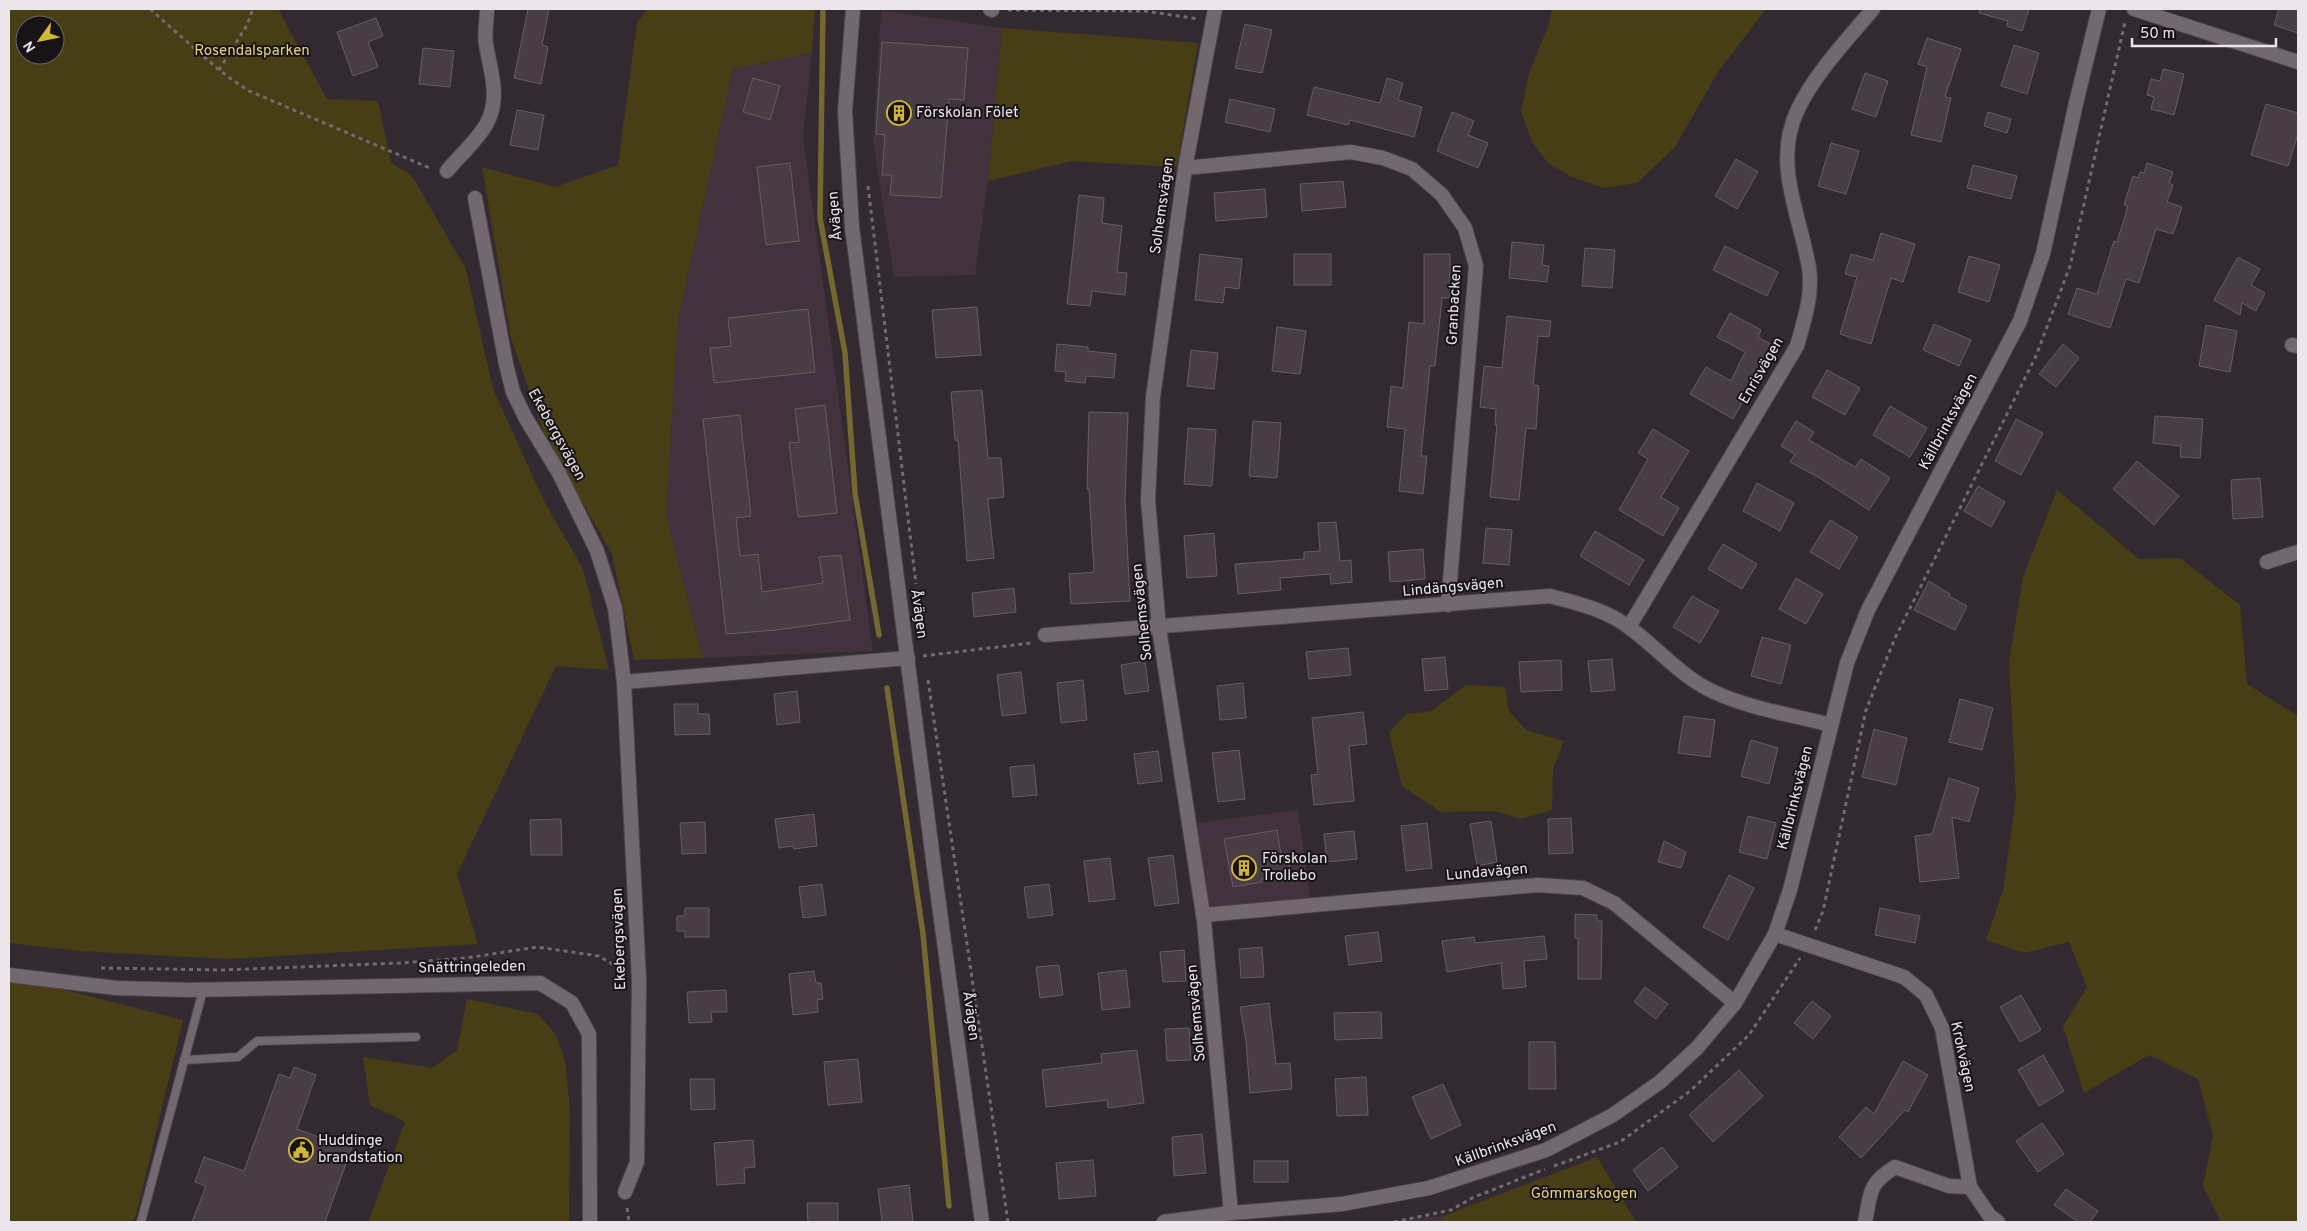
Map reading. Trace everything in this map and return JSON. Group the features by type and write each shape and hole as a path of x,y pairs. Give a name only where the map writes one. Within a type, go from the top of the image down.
{"street":[{"path":"442,171 486,125 492,109 494,78 485,42 487,9"},
{"name":"Åvägen","path":"853,9 845,111 852,227 936,885 982,1222"},
{"name":"Enrisvägen","path":"1629,627 1797,346 1809,304 1809,270 1788,184 1787,148 1798,110 1818,75 1873,9"},
{"name":"Källbrinksvägen","path":"1164,1222 1231,1213 1342,1204 1429,1188 1546,1150 1613,1115 1660,1082 1697,1048 1735,1003 1775,934 1790,890 1847,663 1868,610 2020,321 2043,254 2099,9"},
{"path":"2134,9 2298,62"},
{"name":"Solhemsvägen","path":"1214,15 1184,168 1153,397 1148,500 1159,628 1204,915 1231,1213"},
{"name":"Granbacken","path":"1184,168 1351,152 1383,158 1412,169 1442,195 1465,228 1476,266 1448,605"},
{"name":"Ekebergsvägen","path":"475,198 513,392 525,417 559,473 598,551 615,608 624,682 639,980 637,1162 625,1192"},
{"path":"2266,562 2298,552"},
{"name":"Lindängsvägen","path":"1045,635 1159,628 1550,596 1592,607 1629,627 1683,674 1715,692 1749,704 1831,725"},
{"path":"624,682 908,658"},
{"name":"Lundavägen","path":"1204,915 1538,885 1583,888 1614,902 1735,1003"},
{"name":"Krokvägen","path":"1775,934 1904,977 1926,995 1942,1028 1970,1187 1990,1220"},
{"name":"Snättringeleden","path":"9,974 116,988 203,990 540,983 572,1003 589,1034 590,1222"},
{"path":"1865,1222 1872,1187 1880,1177 1896,1167 1949,1186 1970,1187"}],"lane":[{"path":"141,1222 203,990"},
{"path":"184,1060 238,1057 257,1041 416,1037"}],"path":[{"path":"150,9 219,70 248,90 442,171"},
{"path":"219,70 247,25 253,9"},
{"path":"991,9 1144,11 1214,15"},
{"path":"868,185 916,587"},
{"path":"925,656 1033,643 1045,635"},
{"path":"924,646 926,664"},
{"path":"927,672 1008,1222"},
{"path":"94,968 223,970 400,963 466,958 537,948 599,956 639,980"}],"shaded area":[{"path":"881,10 1002,28 988,181 975,275 894,277 873,141"},
{"path":"812,53 803,136 873,651 703,658 666,515 678,319 733,69"},
{"path":"1298,810 1311,905 1209,915 1197,823"},
{"path":"1443,1216 1442,1222 1381,1222"}],"green space":[{"name":"Rosendalsparken","path":"9,9 278,9 327,99 378,101 391,163 412,176 466,269 493,389 544,501 583,569 609,670 556,666 457,874 478,944 228,959 80,951 9,943"},
{"path":"647,9 815,9 812,53 733,69 678,319 666,515 703,658 634,660 612,554 546,439 511,338 482,167 555,187 618,165 637,23"},
{"path":"1552,9 1766,9 1718,72 1675,147 1637,183 1604,188 1572,177 1548,163 1532,142 1521,111 1529,73 1549,24"},
{"path":"1002,28 1198,43 1177,167 1072,161 988,181"},
{"path":"2057,490 2139,559 2180,558 2240,605 2247,684 2298,716 2298,1222 2221,1222 2203,1186 2213,1135 2198,1079 2149,1055 2084,1093 2063,1026 2087,987 2069,942 2024,953 1986,940 2003,890 2016,797 2009,661 2023,577"},
{"path":"1466,685 1505,687 1509,711 1526,730 1564,741 1553,769 1552,810 1521,819 1494,811 1441,812 1402,786 1389,733 1406,714 1431,711"},
{"path":"9,983 46,985 183,1020 136,1216 131,1222 9,1222"},
{"path":"467,999 538,1014 556,1035 565,1060 570,1110 569,1222 368,1222 405,1122 370,1105 363,1057 432,1068 457,1050"},
{"name":"Gömmarskogen","path":"1597,1157 1636,1222 1442,1222 1443,1216"}],"building":[{"path":"528,9 549,9 542,45 548,47 541,84 514,78"},
{"path":"1980,9 2029,9 2022,31 2007,26 2008,21 1979,13"},
{"path":"2279,9 2298,9 2298,33 2274,25"},
{"path":"376,18 383,36 368,42 378,67 353,76 337,32"},
{"path":"1245,24 1272,30 1262,73 1235,68"},
{"path":"1927,38 1961,49 1945,97 1951,98 1941,142 1911,135 1927,67 1918,64"},
{"name":"Förskolan Fölet","path":"882,42 968,48 964,100 949,99 941,198 890,195 892,175 882,175 885,135 876,134"},
{"path":"2014,45 2039,53 2027,94 2001,86"},
{"path":"423,48 454,51 450,87 419,84"},
{"path":"2163,69 2184,74 2174,115 2151,109 2154,97 2147,95 2151,79 2160,81"},
{"path":"1865,73 1888,81 1876,117 1852,109"},
{"path":"753,78 780,86 770,120 743,112"},
{"path":"1387,78 1403,83 1398,100 1422,107 1414,137 1350,120 1348,125 1307,115 1314,87 1380,103"},
{"path":"1230,99 1275,109 1270,132 1225,122"},
{"path":"2266,104 2298,113 2298,134 2288,166 2251,155"},
{"path":"517,110 544,115 538,150 510,145"},
{"path":"1452,112 1474,121 1468,135 1488,143 1478,168 1437,151"},
{"path":"1988,112 2011,119 2007,133 1984,126"},
{"path":"1831,143 1859,151 1846,194 1818,186"},
{"path":"1736,159 1758,172 1737,209 1715,196"},
{"path":"790,163 799,241 766,245 757,167"},
{"path":"2147,163 2173,172 2169,183 2173,185 2167,202 2182,207 2173,234 2156,229 2139,283 2126,279 2110,328 2068,314 2077,288 2097,294 2114,241 2117,242 2128,206 2124,205 2133,176 2138,178 2140,172 2144,173"},
{"path":"1973,165 2017,176 2011,199 1967,188"},
{"path":"1343,181 1346,207 1302,211 1300,184"},
{"path":"1265,189 1267,217 1216,221 1214,193"},
{"path":"1079,195 1104,198 1102,223 1122,226 1117,272 1127,273 1125,295 1092,291 1090,306 1067,304"},
{"path":"1881,233 1915,244 1903,282 1891,278 1871,344 1840,334 1857,277 1845,274 1851,254 1873,260"},
{"path":"1512,242 1544,245 1542,265 1549,266 1547,282 1509,278"},
{"path":"1725,246 1778,272 1767,296 1713,270"},
{"path":"1585,248 1615,250 1612,288 1582,286"},
{"path":"1200,254 1242,259 1239,289 1225,287 1223,303 1195,300"},
{"path":"1294,254 1331,254 1331,285 1294,285"},
{"path":"1424,254 1450,254 1450,298 1442,298 1435,366 1430,366 1421,456 1427,456 1423,494 1399,491 1405,429 1387,427 1391,386 1403,388 1409,322 1424,324"},
{"path":"1969,256 2000,265 1989,302 1958,292"},
{"path":"2238,257 2260,269 2251,285 2265,293 2256,311 2242,303 2240,315 2214,300"},
{"path":"977,307 981,355 936,358 932,310"},
{"path":"808,309 815,372 714,383 710,348 731,346 728,318"},
{"path":"1730,313 1761,330 1758,337 1776,347 1763,371 1761,369 1733,419 1690,394 1706,367 1731,381 1745,352 1717,337"},
{"path":"1507,316 1551,321 1549,337 1538,336 1533,385 1539,386 1536,429 1526,428 1519,500 1490,497 1497,425 1495,425 1496,409 1480,407 1484,366 1502,368"},
{"path":"1934,324 1971,340 1959,366 1923,350"},
{"path":"2206,325 2237,331 2230,372 2199,366"},
{"path":"1277,327 1306,331 1300,374 1272,371"},
{"path":"1057,344 1088,347 1088,351 1116,354 1114,378 1086,376 1085,383 1065,381 1066,372 1055,371"},
{"path":"2063,344 2079,358 2056,387 2039,374"},
{"path":"1191,350 1218,353 1214,389 1187,386"},
{"path":"1827,370 1860,388 1845,415 1812,397"},
{"path":"982,390 988,458 1001,458 1004,497 988,499 994,558 967,561 958,440 955,440 951,392"},
{"path":"825,405 837,513 798,517 789,443 799,442 795,409"},
{"path":"1890,406 1927,428 1910,457 1873,435"},
{"path":"1089,412 1128,413 1125,500 1130,601 1071,604 1069,574 1094,572 1089,489 1087,489"},
{"path":"740,415 751,516 736,518 740,556 758,554 762,592 823,583 819,557 841,555 850,620 776,630 726,634 703,419"},
{"path":"2155,416 2203,419 2200,458 2180,457 2181,446 2153,443"},
{"path":"2016,419 2043,433 2021,475 1995,461"},
{"path":"1253,421 1281,423 1277,478 1249,476"},
{"path":"1796,421 1814,432 1809,440 1855,467 1861,459 1890,478 1869,510 1818,477 1790,462 1795,454 1781,446"},
{"path":"1188,428 1216,430 1212,486 1184,484"},
{"path":"1653,429 1689,451 1661,497 1679,508 1663,536 1619,510 1648,459 1638,453"},
{"path":"2137,461 2179,496 2154,525 2113,489"},
{"path":"2260,478 2263,517 2233,519 2231,480"},
{"path":"1757,483 1794,503 1780,531 1743,511"},
{"path":"1978,486 2005,502 1991,527 1964,511"},
{"path":"1830,520 1858,537 1839,569 1810,552"},
{"path":"1336,522 1340,561 1351,560 1352,582 1331,584 1330,574 1280,578 1281,590 1238,594 1235,564 1304,559 1304,552 1320,551 1318,523"},
{"path":"1486,528 1512,530 1509,565 1483,563"},
{"path":"1595,531 1644,560 1629,585 1580,556"},
{"path":"1214,533 1217,576 1187,578 1184,536"},
{"path":"1723,544 1757,564 1742,589 1708,569"},
{"path":"1423,549 1425,579 1390,582 1388,552"},
{"path":"1796,578 1823,594 1806,624 1779,609"},
{"path":"1929,581 1950,594 1949,596 1967,606 1955,630 1914,610"},
{"path":"1014,588 1016,612 974,617 972,593"},
{"path":"1692,596 1719,611 1700,643 1673,627"},
{"path":"1762,637 1791,645 1781,684 1751,676"},
{"path":"1348,648 1351,675 1309,679 1306,652"},
{"path":"1445,657 1448,689 1425,691 1422,659"},
{"path":"1612,659 1615,690 1591,692 1588,661"},
{"path":"1561,660 1562,690 1521,692 1519,662"},
{"path":"1145,661 1149,691 1125,694 1121,665"},
{"path":"1021,672 1026,713 1002,716 997,675"},
{"path":"1083,680 1087,720 1061,723 1057,683"},
{"path":"1243,683 1246,718 1220,720 1217,686"},
{"path":"797,691 800,722 777,725 774,694"},
{"path":"1960,699 1993,708 1982,750 1949,742"},
{"path":"674,704 698,704 698,714 709,714 710,734 675,735"},
{"path":"1363,712 1367,744 1349,746 1354,801 1314,805 1311,775 1318,774 1312,718"},
{"path":"1684,716 1715,720 1710,757 1678,753"},
{"path":"1874,729 1907,738 1896,785 1862,777"},
{"path":"1751,740 1778,748 1769,784 1741,776"},
{"path":"1239,750 1245,799 1218,802 1212,753"},
{"path":"1158,751 1162,781 1138,784 1134,754"},
{"path":"1034,765 1037,795 1013,797 1010,767"},
{"path":"1949,778 1979,788 1969,822 1952,817 1959,878 1920,882 1915,836 1932,834"},
{"path":"814,814 817,846 794,849 793,846 779,848 775,819"},
{"path":"1748,816 1776,823 1767,859 1739,852"},
{"path":"1571,818 1573,853 1549,854 1548,819"},
{"path":"561,819 562,855 531,855 530,820"},
{"path":"1491,821 1497,862 1477,866 1470,824"},
{"path":"705,822 706,853 682,854 680,823"},
{"path":"1427,823 1432,868 1406,871 1401,826"},
{"name":"Förskolan Trollebo","path":"1277,830 1281,854 1287,854 1291,876 1261,879 1262,882 1233,887 1224,839"},
{"path":"1354,831 1357,859 1327,862 1324,834"},
{"path":"1664,841 1686,852 1681,868 1658,862"},
{"path":"1173,855 1179,903 1155,906 1148,858"},
{"path":"1110,858 1115,899 1089,902 1084,861"},
{"path":"1729,875 1754,888 1728,940 1703,927"},
{"path":"822,884 826,915 803,918 799,887"},
{"path":"1049,884 1053,915 1028,918 1024,887"},
{"path":"685,908 709,908 709,937 685,937 685,931 677,931 677,916 685,916"},
{"path":"1880,908 1920,916 1915,943 1875,935"},
{"path":"1575,914 1597,915 1597,921 1602,921 1601,979 1578,979 1578,938 1575,938"},
{"path":"1378,932 1382,961 1349,965 1345,936"},
{"path":"1544,936 1547,959 1524,961 1526,987 1503,989 1501,963 1447,972 1442,941 1474,937 1475,943"},
{"path":"1262,947 1264,977 1241,978 1239,949"},
{"path":"1184,950 1186,981 1163,982 1160,952"},
{"path":"1059,965 1063,995 1040,998 1036,967"},
{"path":"1126,970 1130,1007 1102,1010 1098,973"},
{"path":"814,971 816,983 821,983 823,999 817,1000 818,1012 793,1015 789,974"},
{"path":"1645,987 1668,1004 1656,1019 1634,1002"},
{"path":"726,990 727,1012 711,1012 712,1022 689,1023 687,992"},
{"path":"2021,995 2041,1030 2020,1042 2000,1007"},
{"path":"1812,1001 1831,1016 1813,1039 1794,1023"},
{"path":"1269,1003 1276,1064 1290,1063 1292,1089 1250,1093 1246,1041 1240,1007"},
{"path":"1381,1012 1382,1038 1335,1040 1334,1013"},
{"path":"1189,1028 1191,1060 1167,1061 1165,1029"},
{"path":"1529,1042 1555,1042 1556,1089 1529,1089"},
{"path":"1137,1050 1144,1103 1108,1108 1107,1100 1046,1107 1042,1070 1102,1063 1101,1054"},
{"path":"2043,1055 2064,1091 2039,1106 2018,1070"},
{"path":"858,1059 862,1102 828,1105 824,1062"},
{"path":"1903,1061 1928,1075 1908,1112 1905,1110 1861,1158 1839,1137 1866,1107 1874,1114"},
{"name":"Huddinge brandstation","path":"294,1067 316,1075 297,1129 324,1139 326,1134 353,1144 325,1222 192,1222 206,1186 195,1182 204,1157 244,1171 279,1074 290,1078"},
{"path":"1739,1070 1763,1096 1713,1142 1689,1115"},
{"path":"1366,1077 1368,1115 1337,1116 1335,1079"},
{"path":"690,1079 714,1079 715,1109 691,1110"},
{"path":"1443,1084 1461,1125 1431,1139 1412,1097"},
{"path":"2042,1123 2064,1154 2038,1172 2016,1141"},
{"path":"1202,1134 1206,1173 1174,1176 1172,1137"},
{"path":"753,1140 755,1167 744,1168 745,1183 717,1185 714,1143"},
{"path":"1662,1147 1678,1167 1648,1191 1633,1170"},
{"path":"1093,1160 1096,1196 1059,1199 1056,1163"},
{"path":"1254,1161 1288,1161 1288,1182 1254,1182"},
{"path":"909,1185 913,1222 882,1222 878,1189"},
{"path":"2066,1189 2098,1211 2090,1222 2078,1222 2054,1205"},
{"path":"807,1203 838,1203 838,1222 808,1222"}],"waterway":[{"path":"823,9 820,218 845,353 855,493 879,635"},
{"path":"887,688 923,934 949,1206"}],"place":[{"name":"Förskolan Fölet","path":"899,113"},
{"name":"Förskolan Trollebo","path":"1244,868"},
{"name":"Huddinge brandstation","path":"301,1150"}]}
